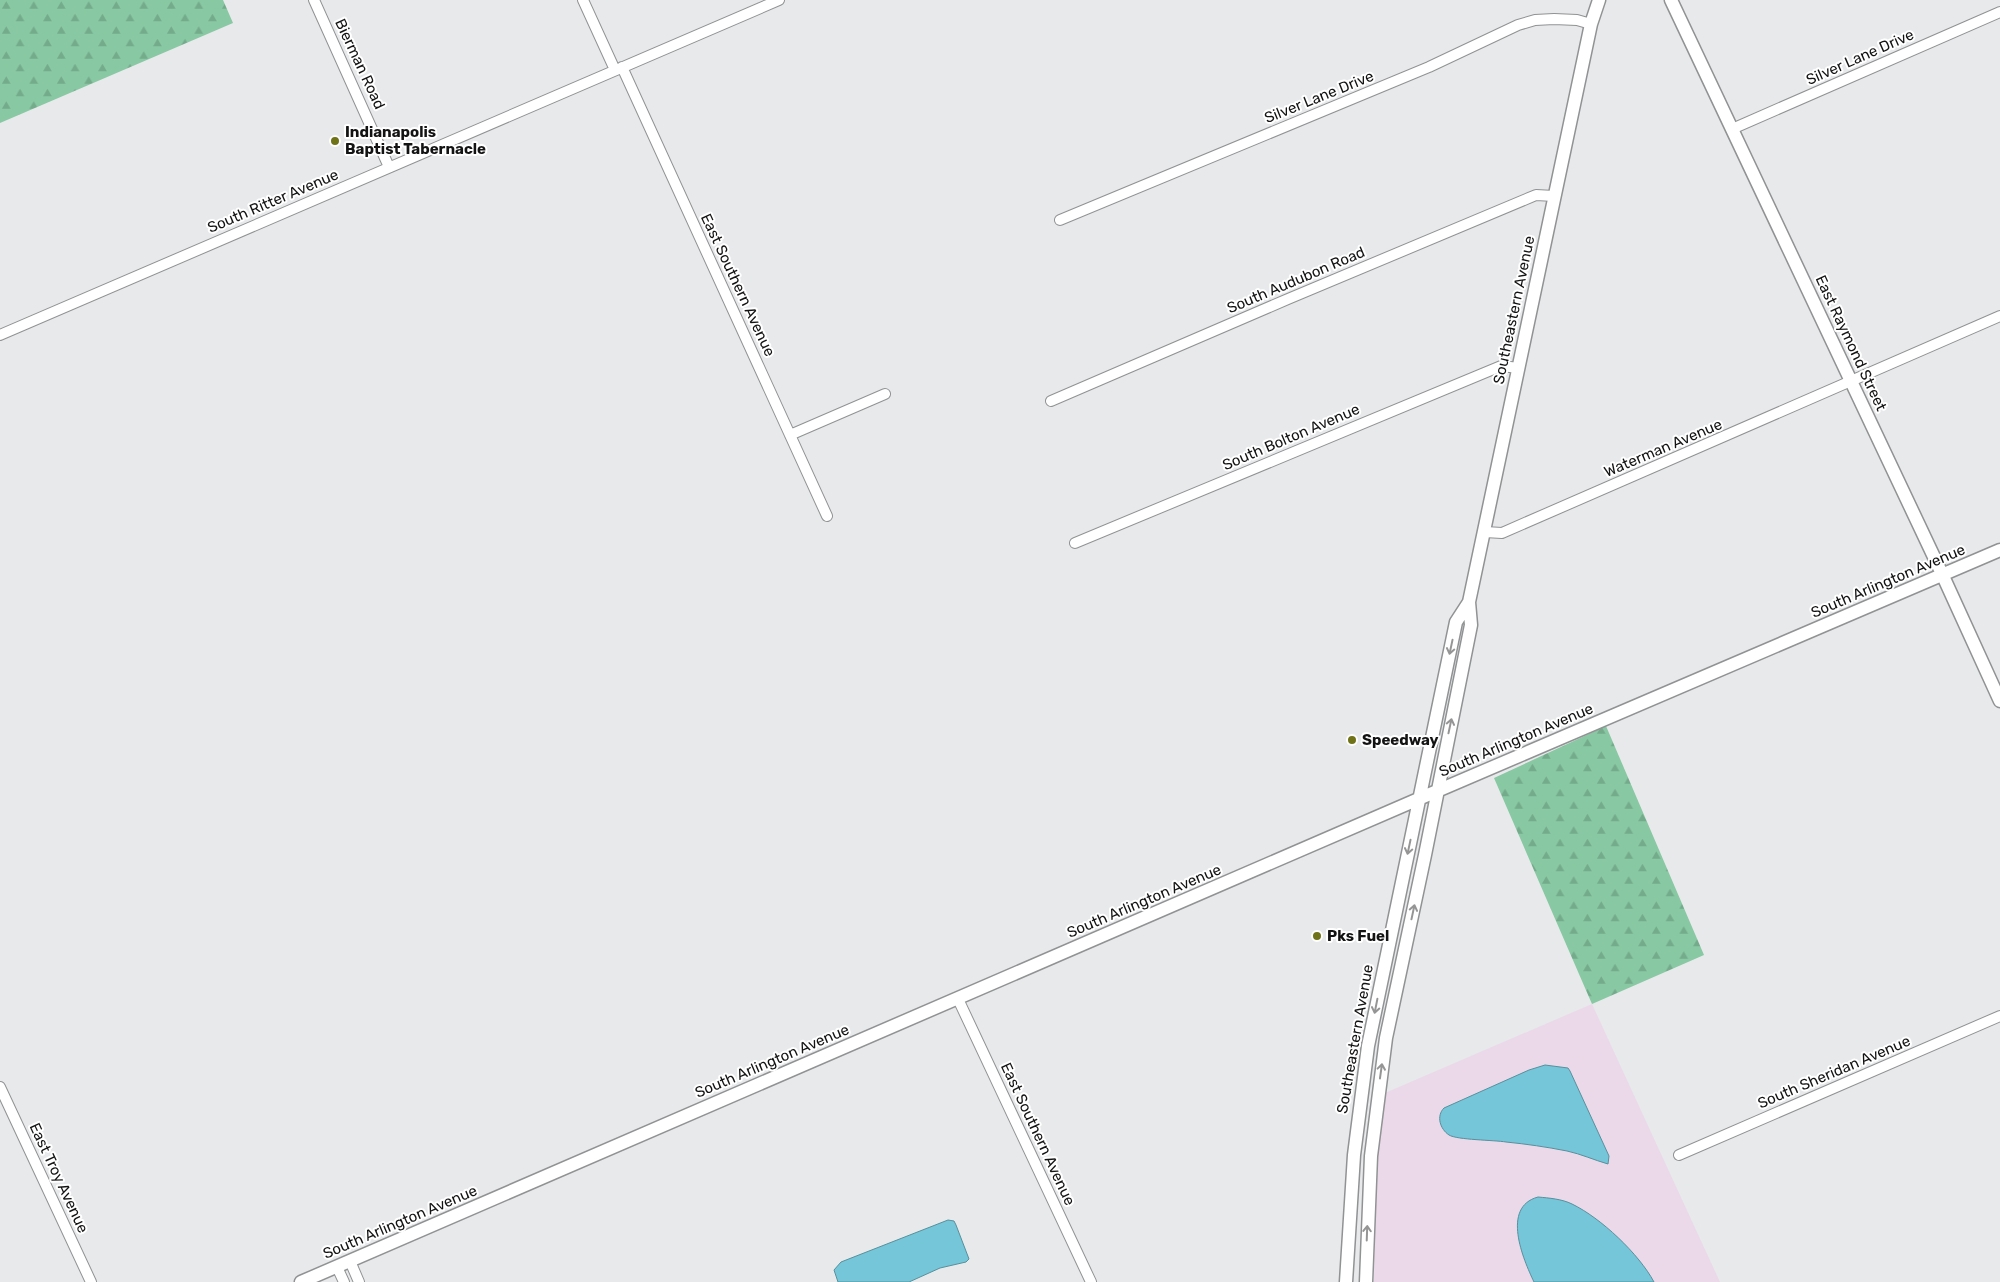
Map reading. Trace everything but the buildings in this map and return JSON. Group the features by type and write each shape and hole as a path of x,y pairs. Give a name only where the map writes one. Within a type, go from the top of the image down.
{"main road":[{"name":"Southeastern Avenue","path":"1591,24 1593,0"},
{"name":"Southeastern Avenue","path":"1366,1282 1371,1156 1386,1038 1471,625 1469,602 1591,24 1599,0"},
{"name":"East Raymond Street","path":"1671,0 1943,576 2000,701"},
{"name":"South Arlington Avenue","path":"301,1282 2000,550"},
{"name":"Southeastern Avenue","path":"1346,1282 1353,1163 1368,1046 1456,622 1469,602"}],"street":[{"name":"Bierman Road","path":"314,0 390,167"},
{"name":"East Southern Avenue","path":"583,0 618,68 827,516"},
{"name":"South Ritter Avenue","path":"0,335 778,0"},
{"name":"Silver Lane Drive","path":"1732,129 2000,12"},
{"name":"Silver Lane Drive","path":"1060,220 1429,68 1518,25 1554,18 1591,24"},
{"name":"South Audubon Road","path":"1051,401 1297,295 1536,196 1554,196"},
{"path":"1851,382 2000,316"},
{"name":"South Bolton Avenue","path":"1076,543 1501,366 1519,368"},
{"name":"Waterman Avenue","path":"1485,532 1502,533 1851,382"},
{"path":"790,435 886,394"},
{"name":"East Southern Avenue","path":"958,999 1091,1282"},
{"name":"South Sheridan Avenue","path":"1679,1155 2000,1016"},
{"name":"East Troy Avenue","path":"0,1087 91,1282"},
{"path":"350,1261 359,1282"},
{"path":"337,1266 344,1282"}],"shaded area":[{"path":"1592,1004 1720,1282 1374,1282 1378,1096"}],"green space":[{"path":"0,0 223,0 233,23 0,123"},
{"path":"1606,726 1704,955 1592,1004 1494,778"}],"water":[{"path":"1545,1065 1568,1068 1570,1071 1609,1156 1608,1164 1572,1152 1552,1148 1453,1137 1443,1129 1440,1115 1444,1108 1529,1070"},
{"path":"1538,1197 1568,1202 1595,1218 1629,1249 1654,1282 1534,1282 1521,1248 1518,1222 1520,1211 1527,1203"},
{"path":"948,1220 954,1221 956,1225 969,1259 966,1262 940,1268 909,1282 838,1282 834,1270 841,1262"}],"place":[{"name":"Indianapolis Baptist Tabernacle","path":"335,141"},
{"name":"Speedway","path":"1352,740"},
{"name":"Pks Fuel","path":"1317,936"}]}
